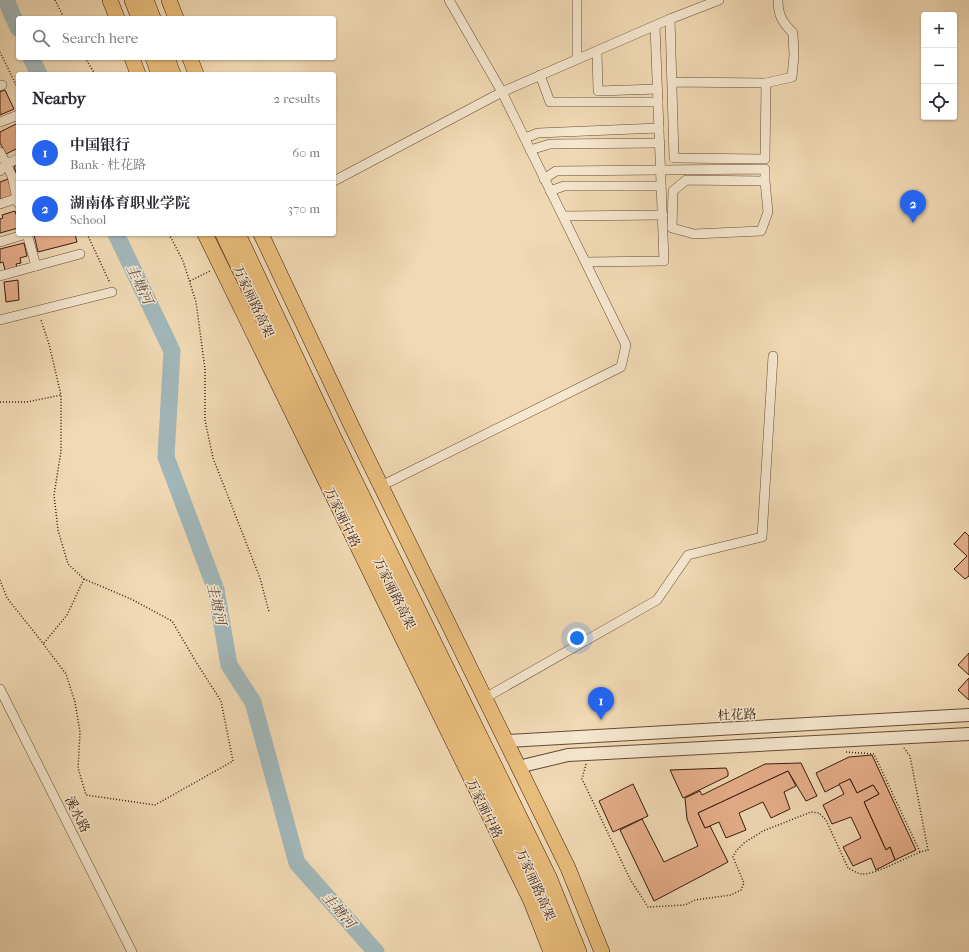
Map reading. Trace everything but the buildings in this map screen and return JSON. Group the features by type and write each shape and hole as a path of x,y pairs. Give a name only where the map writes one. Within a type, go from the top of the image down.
{"main road":[{"path":"110,0 116,16"},
{"path":"132,0 137,16"},
{"path":"146,0 152,16"},
{"path":"169,0 175,16"},
{"path":"133,60 137,72"},
{"path":"154,60 158,72"},
{"path":"169,60 172,72"},
{"path":"191,60 195,72"},
{"name":"万家丽中路","path":"206,236 531,901 551,952"},
{"name":"万家丽路高架","path":"224,236 322,444 536,882 565,952"},
{"name":"万家丽路高架","path":"239,236 334,438 549,877 580,952"},
{"path":"262,236 381,486 568,868 602,952"}],"street":[{"path":"381,486 621,368 626,345 502,92 449,0"},
{"path":"577,0 577,59"},
{"path":"336,181 502,92 670,19 719,0"},
{"path":"672,82 766,83 792,77 794,55 793,33 784,25 778,12 778,0"},
{"path":"670,19 674,158 765,159"},
{"path":"586,262 664,261 655,26"},
{"path":"596,51 598,102"},
{"path":"540,75 550,102 658,102"},
{"path":"765,181 686,180 673,191 672,228 694,234 761,231 768,212 765,181 766,83"},
{"path":"598,91 657,89"},
{"path":"0,122 16,116"},
{"path":"524,138 538,133 659,128"},
{"path":"530,150 550,144 660,143"},
{"path":"0,152 3,167 12,176 16,192"},
{"path":"3,167 16,160"},
{"path":"544,179 556,171 765,169"},
{"path":"550,191 564,186 661,186"},
{"path":"0,204 16,200"},
{"path":"563,216 662,215"},
{"path":"0,242 20,236"},
{"path":"27,236 36,266"},
{"path":"0,276 80,254"},
{"path":"0,320 112,292"},
{"path":"485,698 657,600 688,555 762,537 773,356"},
{"name":"溪水路","path":"0,689 132,952"},
{"name":"杜花路","path":"506,741 969,715"},
{"path":"518,767 568,754 969,734"}],"path":[{"path":"54,0 63,16"},
{"path":"0,52 16,85"},
{"path":"86,60 94,72"},
{"path":"88,236 112,288 112,292"},
{"path":"170,236 184,261 196,302 205,369 205,420 213,458 260,578 268,612"},
{"path":"190,281 220,266"},
{"path":"0,580 7,598 66,674 75,702 80,732 78,768 86,795 155,805 233,761 221,701 172,621 131,599 84,579 68,564 58,530 54,495 61,451 61,395 49,344 38,310"},
{"path":"0,402 27,402 61,395"},
{"path":"44,644 67,615 84,579"},
{"path":"585,761 587,761 582,779 630,879 648,907 685,904 695,900 731,895 741,890 744,883 733,857 736,851 744,843 763,831 811,812 819,813 826,820 848,868 853,871 863,874 874,872 928,850 910,756 903,747"},
{"path":"843,751 849,753 874,754 920,852"}],"waterway":[{"name":"圭塘河","path":"6,0 16,23"},
{"name":"圭塘河","path":"32,60 38,72"},
{"name":"圭塘河","path":"117,236 172,351 166,457 216,590 229,665 253,702 297,863 376,952"}],"place":[{"name":"湖南体育职业学院","path":"913,223"},
{"name":"中国银行","path":"601,720"}]}
